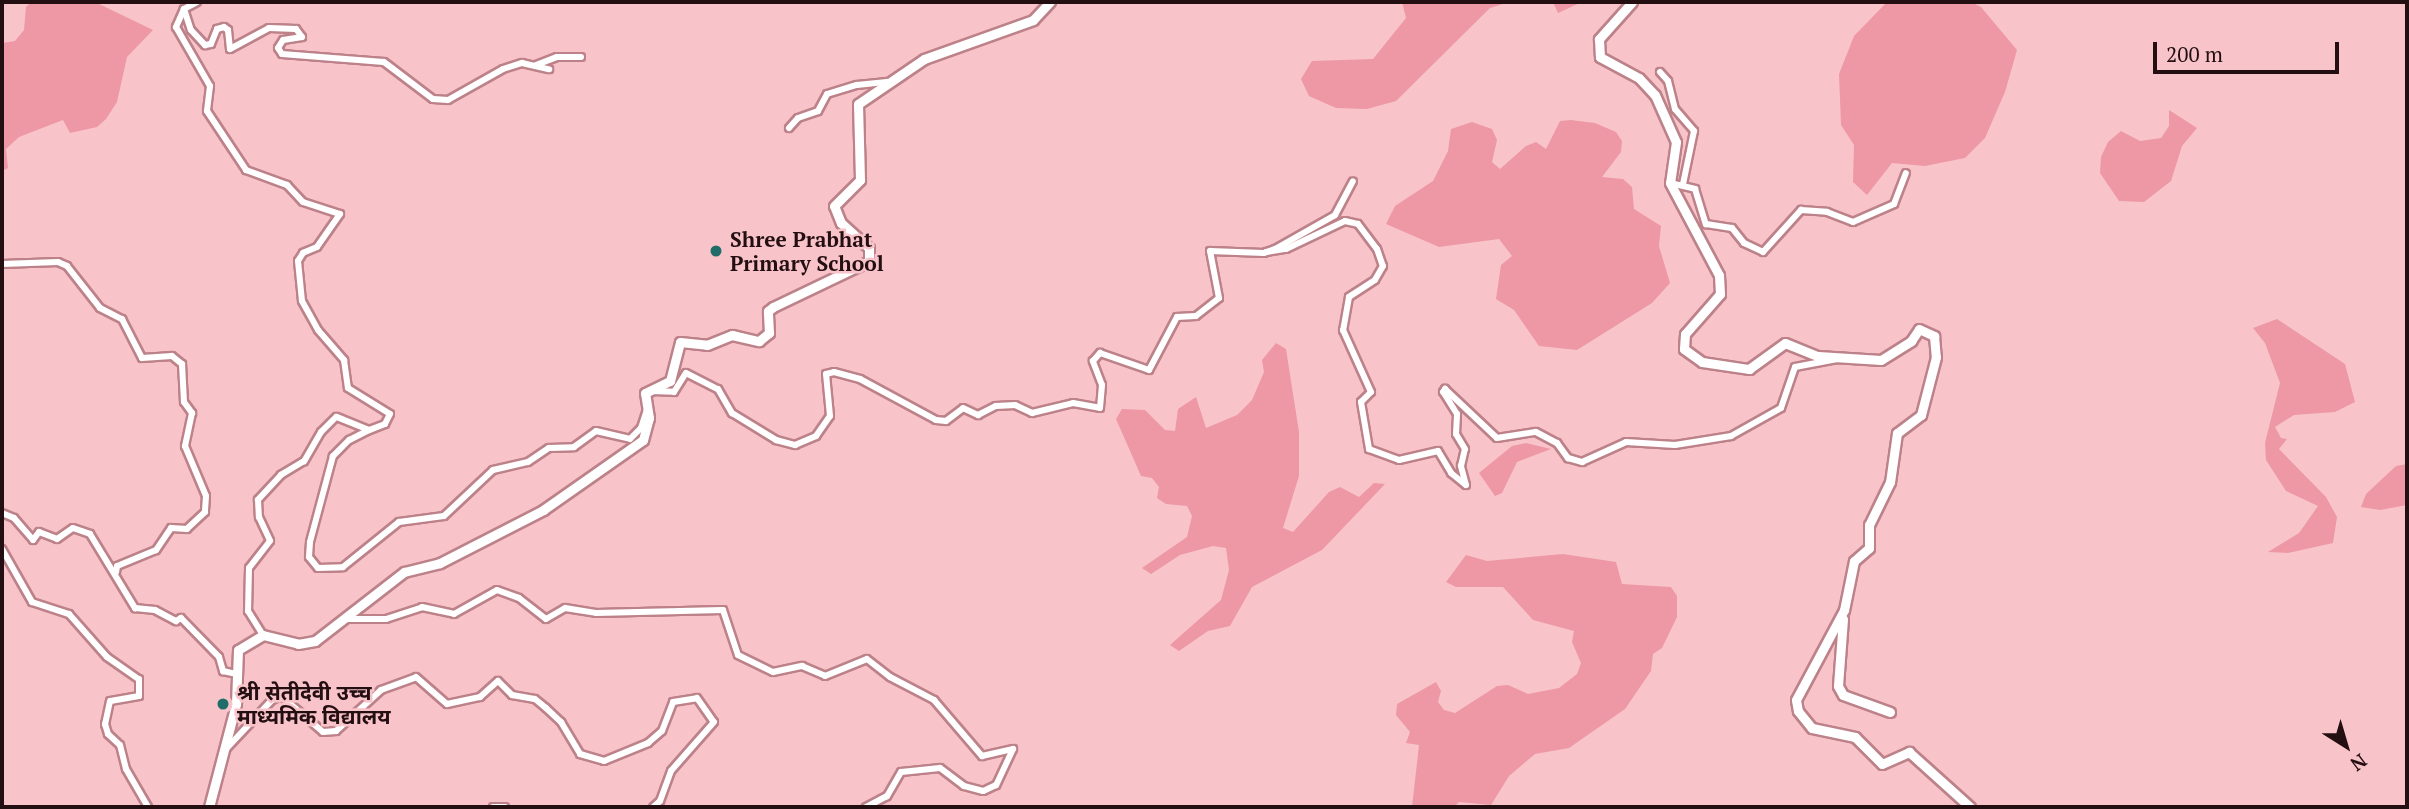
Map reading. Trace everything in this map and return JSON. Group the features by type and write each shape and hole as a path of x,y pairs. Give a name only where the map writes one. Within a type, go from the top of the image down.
{"main road":[{"path":"209,807 236,704 238,650 263,635 305,644 349,619 404,572 440,563 494,538 600,472 619,453 643,440 649,391 670,381 680,342 707,345 732,335 759,341 769,333 768,311 773,307 869,261 869,248 841,223 834,206 860,180 858,104 943,51 1033,20 1050,2"},
{"path":"1632,2 1604,32 1598,50 1600,57 1639,78 1655,95 1676,142 1670,183 1719,275 1720,294 1685,334 1684,349 1702,362 1727,369 1749,369 1785,343 1818,356 1881,360 1911,341 1919,328 1934,336 1936,357 1921,415 1897,433 1890,482 1869,525 1868,548 1854,561 1846,580 1848,599 1796,700 1804,720 1812,728 1855,737 1882,764 1909,752 1970,807"},
{"path":"1843,610 1838,686 1843,695 1890,712"}],"street":[{"path":"197,2 184,9 176,27 210,86 207,111 246,170 287,185 303,202 340,214 317,247 303,253 298,261 302,301 344,360 348,388 390,414 385,424 349,440 333,456 310,542 309,557 318,568 343,567 399,522 444,516 493,470 528,462 549,448 573,447 596,431 630,439 640,428 647,408"},
{"path":"184,9 191,30 205,45 211,44 220,27 229,30 230,49 269,28 296,29 302,37 283,40 278,48 282,54 384,62 432,99 448,100 503,69 536,65 557,57 581,57"},
{"path":"536,65 549,69"},
{"path":"1660,72 1668,81 1675,109 1694,131 1683,184"},
{"path":"789,128 798,118 818,111 827,94 857,85 892,82"},
{"path":"1670,183 1695,189 1706,224 1732,228 1744,243 1763,252 1801,210 1827,212 1853,222 1894,204 1906,173"},
{"path":"1266,252 1335,215 1353,181"},
{"path":"649,391 674,392 686,373 718,389 732,413 776,440 795,445 816,436 830,416 826,374 834,372 860,379 936,420 946,421 963,408 978,415 996,406 1015,405 1032,413 1073,403 1100,408 1102,385 1093,361 1100,353 1149,370 1177,317 1196,316 1219,298 1210,251 1266,252 1286,249 1345,221 1358,224 1377,249 1383,266 1375,280 1349,297 1343,330 1371,392 1361,402 1369,449 1399,460 1438,451 1451,473 1466,485 1461,466 1465,449 1456,434 1457,414 1443,392 1446,388 1497,438 1536,432 1557,443 1568,458 1581,463 1626,442 1675,445 1731,436 1781,408 1795,368 1842,358"},
{"path":"2,264 58,262 67,266 100,308 121,319 142,358 172,356 183,363 184,402 192,413 185,446 206,496 205,512 187,530 171,528 156,550 117,566 116,572"},
{"path":"263,635 248,611 249,568 270,541 259,517 258,500 281,475 304,461 320,432 336,417 369,430"},
{"path":"2,513 14,518 33,540 39,532 57,539 73,528 90,534 116,572 135,608 155,610 176,621 181,618 219,657 223,671 236,674"},
{"path":"2,549 32,602 69,614 107,657 139,679 139,696 110,702 105,724 120,745 126,769 148,807"},
{"path":"349,619 386,619 422,607 454,614 497,590 519,598 546,619 565,608 597,613 723,610 738,655 773,673 802,666 825,676 867,659 890,677 934,700 982,756 1013,750 996,785 983,791 964,786 940,768 901,772 887,796 866,807"},
{"path":"222,752 272,700 281,696 323,732 336,731 381,690 416,677 447,704 480,697 498,681 512,695 535,699 546,708 561,722 580,754 590,760 635,752 662,731 673,702 697,698 714,722 671,771 660,802 653,807"},
{"path":"493,807 505,807"}],"shaded area":[{"path":"31,2 95,2 153,30 127,57 117,102 106,119 97,127 70,133 63,120 19,137 6,149 8,168 2,171 2,43 15,41 24,30 26,7"},
{"path":"1402,2 1509,2 1490,8 1396,101 1367,109 1336,108 1309,96 1301,79 1312,61 1373,59 1406,18"},
{"path":"1553,2 1582,2 1558,13"},
{"path":"1887,2 1971,2 1981,7 2017,50 2005,92 1985,138 1965,158 1925,166 1892,163 1867,195 1853,182 1854,145 1841,125 1839,74 1854,36"},
{"path":"2169,110 2197,128 2182,146 2171,181 2144,202 2119,201 2100,173 2101,157 2108,142 2121,131 2140,141 2161,138 2169,126"},
{"path":"1560,121 1595,123 1616,132 1622,141 1621,152 1602,177 1623,179 1632,187 1634,209 1661,226 1659,246 1670,283 1652,303 1577,350 1539,346 1514,310 1496,299 1501,265 1512,256 1499,239 1439,247 1386,224 1395,206 1433,181 1448,151 1451,129 1472,122 1492,129 1497,140 1492,162 1500,169 1526,146 1536,142 1546,149"},
{"path":"2277,319 2345,364 2355,402 2335,412 2294,415 2275,427 2281,438 2287,439 2279,449 2326,497 2337,517 2333,543 2288,553 2268,552 2299,533 2318,506 2286,491 2266,460 2265,443 2280,383 2265,343 2253,328"},
{"path":"1276,343 1286,349 1299,432 1299,476 1283,528 1293,532 1329,492 1340,487 1359,497 1374,483 1385,484 1322,550 1252,587 1230,626 1208,631 1179,651 1170,645 1221,600 1229,570 1226,548 1213,546 1180,555 1151,574 1142,568 1187,537 1192,516 1187,506 1166,504 1157,498 1159,487 1152,478 1141,476 1116,419 1122,409 1145,410 1165,430 1175,431 1178,409 1196,397 1206,428 1237,415 1252,400 1264,372 1262,360"},
{"path":"1526,443 1551,449 1517,462 1502,493 1495,496 1479,473 1512,446"},
{"path":"2407,464 2407,505 2380,510 2361,507 2366,494 2396,466"},
{"path":"1563,554 1616,562 1622,584 1671,587 1677,596 1677,617 1662,648 1653,654 1651,671 1625,709 1569,748 1535,754 1509,776 1491,805 1459,802 1454,807 1412,807 1419,745 1406,743 1410,732 1396,715 1397,704 1436,682 1441,691 1438,702 1444,710 1455,713 1497,686 1508,685 1528,694 1559,688 1577,674 1581,663 1572,642 1574,631 1533,620 1503,587 1456,587 1446,582 1466,555 1487,561"}],"place":[{"name":"Shree Prabhat Primary School","path":"716,251"},
{"name":"श्री सेतीदेवी उच्च माध्यमिक विद्यालय","path":"223,704"}]}
